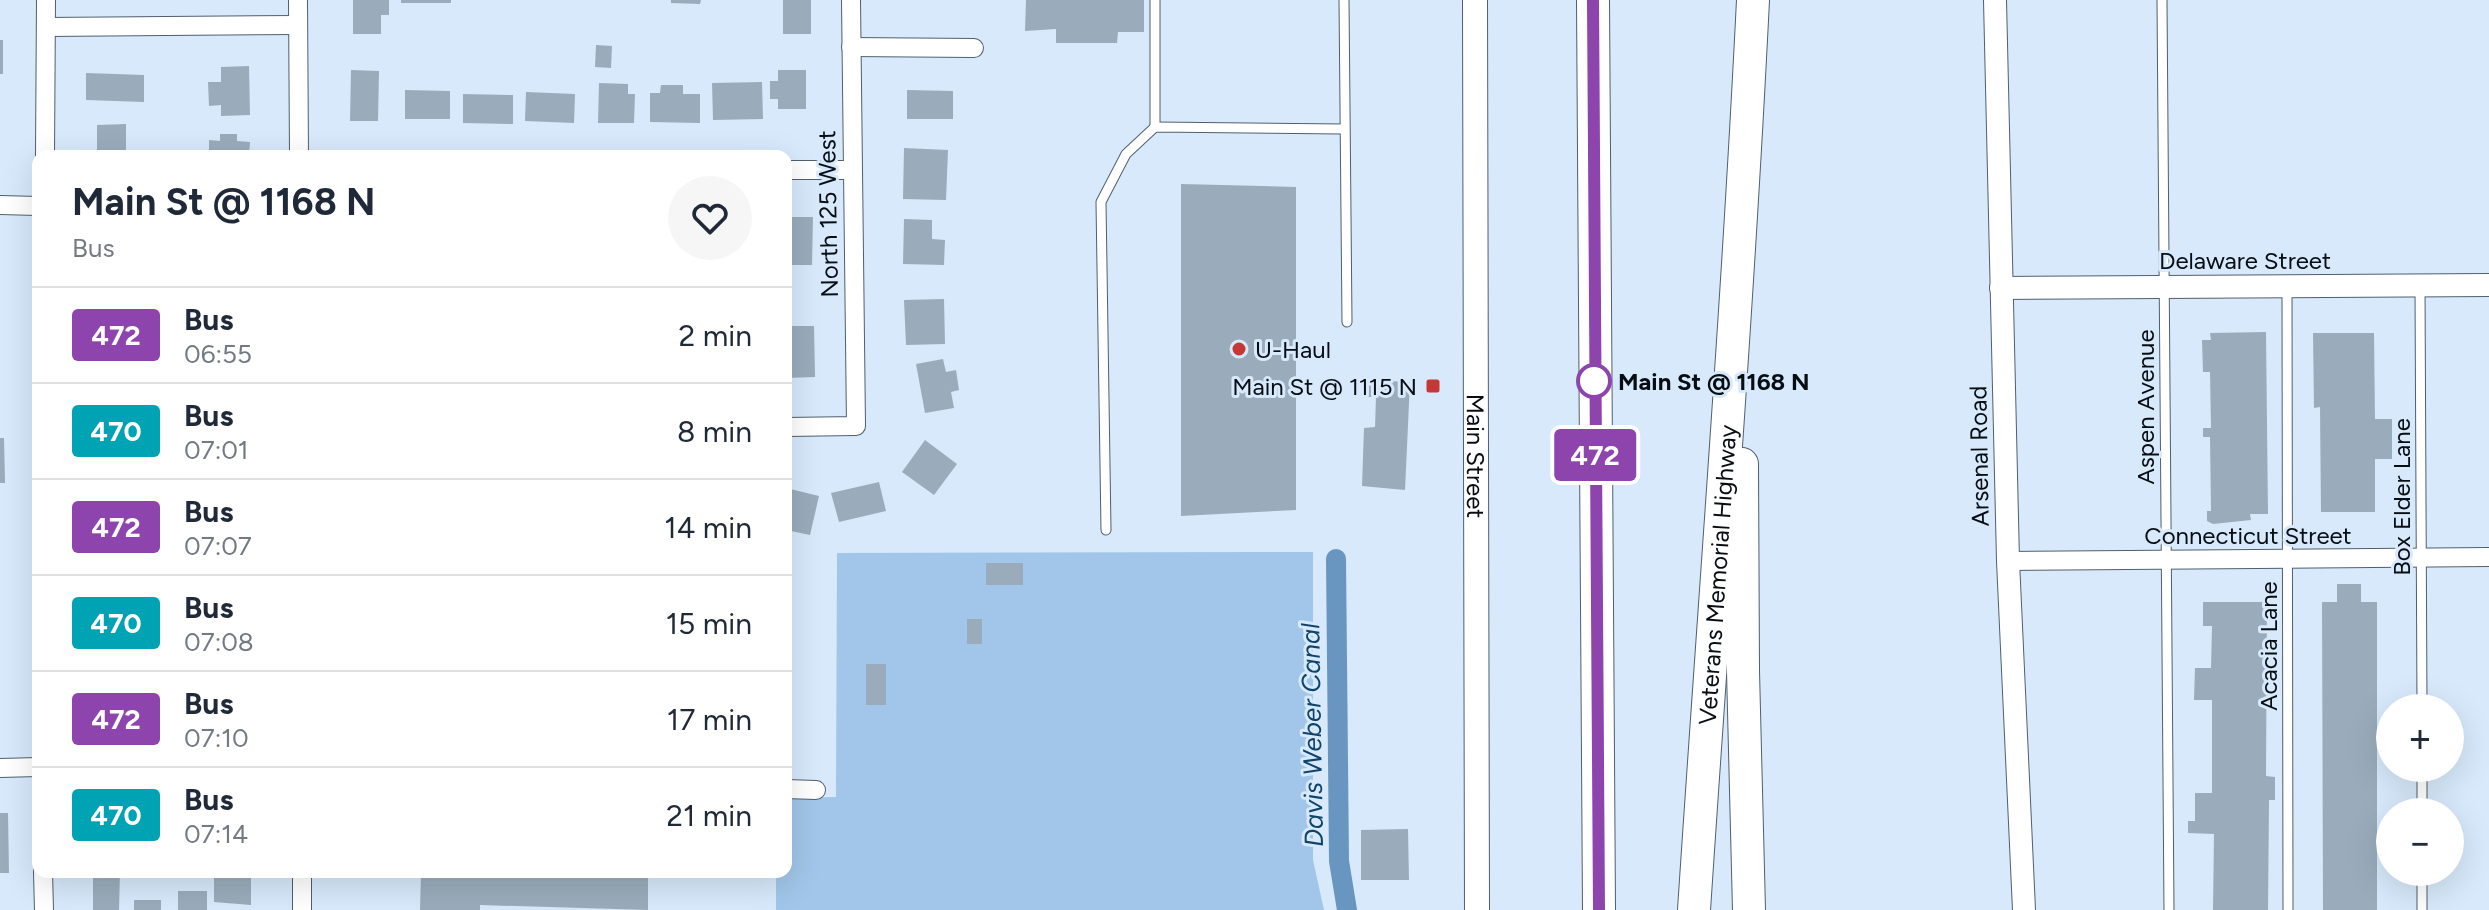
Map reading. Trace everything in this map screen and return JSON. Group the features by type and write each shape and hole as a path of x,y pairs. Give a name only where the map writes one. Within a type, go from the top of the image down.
{"highway":[{"path":"1593,0 1598,910"},
{"name":"Veterans Memorial Highway","path":"1694,910 1729,372 1742,221 1753,0"},
{"path":"1742,221 1743,656 1749,910"}],"main road":[{"name":"Main Street","path":"1475,0 1477,910"}],"street":[{"path":"45,150 46,0"},
{"path":"298,0 299,150"},
{"name":"North 125 West","path":"792,427 856,426 850,170 851,0"},
{"name":"Arsenal Road","path":"1995,0 2008,561 2024,910"},
{"path":"46,27 298,25"},
{"path":"851,47 974,48"},
{"path":"792,170 850,170"},
{"path":"0,205 32,206"},
{"name":"Delaware Street","path":"2001,288 2489,285"},
{"name":"Connecticut Street","path":"2008,561 2489,557"},
{"path":"0,768 32,767"},
{"path":"792,789 816,790"},
{"path":"43,878 44,910"},
{"path":"302,878 302,910"}],"lane":[{"path":"1155,0 1155,127"},
{"path":"1344,0 1347,322"},
{"name":"Aspen Avenue","path":"2162,0 2169,910"},
{"path":"1106,530 1101,202 1126,154 1155,127 1344,129"},
{"name":"Acacia Lane","path":"2287,286 2288,910"},
{"name":"Box Elder Lane","path":"2420,286 2422,694"},
{"path":"2422,886 2422,910"}],"shaded area":[{"path":"1313,552 1313,860 1324,910 776,910 776,878 792,878 792,798 836,797 837,553"}],"building":[{"path":"353,0 389,0 389,15 381,15 381,34 353,34"},
{"path":"401,0 451,0 451,3 401,3"},
{"path":"671,0 701,0 700,4 671,3"},
{"path":"783,0 811,0 811,34 783,34"},
{"path":"1026,0 1144,0 1144,32 1118,32 1117,43 1056,43 1056,29 1025,31"},
{"path":"0,40 3,40 3,74 0,74"},
{"path":"596,45 612,46 611,68 595,67"},
{"path":"249,66 250,115 221,116 221,105 209,106 208,82 221,82 221,67"},
{"path":"351,70 379,71 378,121 350,121"},
{"path":"778,70 806,70 806,109 778,109 778,99 770,99 770,81 778,81"},
{"path":"86,73 144,75 144,102 86,100"},
{"path":"762,82 763,119 713,120 712,83"},
{"path":"599,83 628,84 628,94 635,94 634,123 598,123"},
{"path":"661,85 683,85 683,94 700,94 700,123 650,122 650,93 660,93"},
{"path":"405,90 450,91 450,119 405,119"},
{"path":"907,90 953,91 953,119 907,119"},
{"path":"526,92 575,94 574,123 525,121"},
{"path":"463,94 513,95 513,124 463,123"},
{"path":"126,124 126,150 97,150 97,125"},
{"path":"220,134 237,134 237,141 250,142 249,150 209,150 209,140 220,141"},
{"path":"904,148 948,150 946,200 903,199"},
{"name":"U-Haul","path":"1181,184 1296,187 1296,510 1181,516"},
{"path":"792,217 813,217 812,265 792,265"},
{"path":"904,219 932,220 932,239 945,240 944,265 903,264"},
{"path":"944,299 945,344 906,345 904,300"},
{"path":"792,326 814,326 815,377 792,378"},
{"path":"2266,332 2268,514 2250,514 2251,520 2213,524 2207,521 2207,511 2211,511 2210,437 2203,437 2203,428 2211,428 2210,372 2203,372 2202,340 2211,340 2210,333"},
{"path":"2313,333 2374,333 2375,419 2392,419 2392,459 2375,459 2375,512 2321,512 2320,407 2314,408"},
{"path":"943,359 946,372 956,370 959,390 951,392 954,408 925,413 916,364"},
{"path":"1368,380 1410,382 1405,490 1362,486 1364,428 1375,427 1376,397 1367,397"},
{"path":"0,438 4,438 5,483 0,483"},
{"path":"925,440 957,464 934,495 902,472"},
{"path":"879,482 886,511 839,522 831,493"},
{"path":"792,489 819,496 810,535 792,531"},
{"path":"986,563 1023,563 1023,585 986,585"},
{"path":"2337,584 2361,584 2361,602 2377,602 2377,910 2323,910 2322,602 2337,602"},
{"path":"2203,602 2267,602 2266,776 2275,777 2275,800 2269,800 2268,910 2213,910 2214,834 2188,833 2188,821 2195,821 2195,793 2212,793 2212,700 2194,700 2195,668 2211,668 2212,626 2203,626"},
{"path":"967,619 982,619 982,644 967,644"},
{"path":"866,664 886,664 886,705 866,705"},
{"path":"0,813 8,813 9,873 0,873"},
{"path":"1408,829 1409,880 1361,880 1361,830"},
{"path":"93,878 120,878 119,910 93,910"},
{"path":"214,878 251,878 251,905 214,902"},
{"path":"421,878 648,878 648,910 480,905 480,910 420,910"},
{"path":"178,891 207,891 207,910 178,910"},
{"path":"134,900 161,900 161,910 134,910"}],"waterway":[{"name":"Davis Weber Canal","path":"1336,559 1339,861 1347,910"}],"bus line":[{"name":"472","path":"1593,0 1599,910"}],"place":[{"name":"U-Haul","path":"1239,349"},
{"name":"Main St @ 1168 N","path":"1594,381"},
{"name":"Main St @ 1115 N","path":"1433,386"}]}
